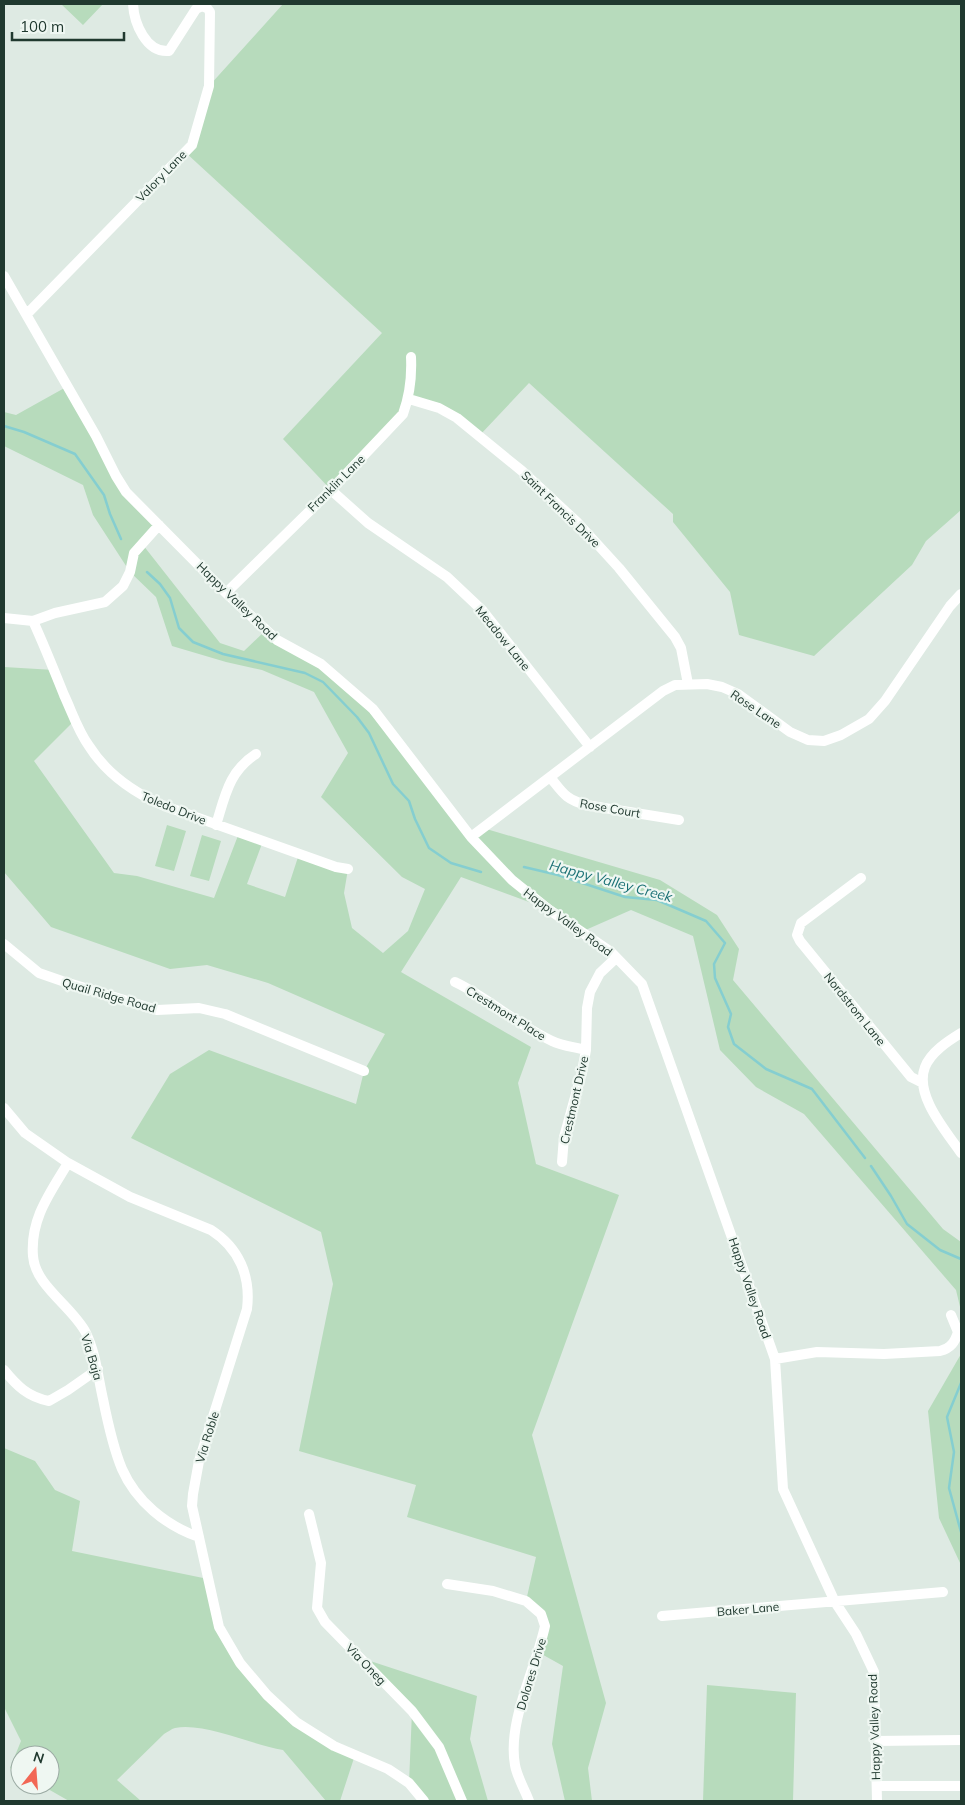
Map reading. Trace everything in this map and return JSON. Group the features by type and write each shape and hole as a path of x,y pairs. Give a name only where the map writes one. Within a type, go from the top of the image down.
{"street":[{"name":"Valory Lane","path":"26,314 192,145 209,86 210,12 202,6 196,9 169,51 164,51 148,44 136,20 132,4"},
{"name":"Happy Valley Road","path":"4,276 126,492 226,593 277,640 321,664 373,709 471,837 512,880 548,909 611,952 642,984 775,1359 783,1488 835,1602 856,1634 874,1672 877,1801"},
{"name":"Franklin Lane","path":"226,593 331,490 402,414 409,399 412,357"},
{"name":"Saint Francis Drive","path":"409,399 439,408 471,428 522,471 578,523 619,568 676,637 681,648 688,684"},
{"name":"Meadow Lane","path":"331,490 368,523 447,577 483,611 590,747"},
{"path":"4,618 33,621 55,613 104,602 123,586 130,572 134,553 159,524"},
{"name":"Rose Lane","path":"471,837 663,691 675,685 707,684 722,686 738,694 790,732 808,740 824,741 841,735 869,719 884,701 950,606 961,594"},
{"name":"Toledo Drive","path":"33,621 75,720 89,747 108,769 128,787 143,796 216,824 336,867 348,869"},
{"path":"216,824 230,781 246,760 256,754"},
{"name":"Rose Court","path":"550,777 566,797 573,801 586,805 679,820"},
{"name":"Nordstrom Lane","path":"861,878 801,923 797,935 910,1077 923,1083"},
{"name":"Quail Ridge Road","path":"4,944 39,973 157,1010 199,1008 225,1014 364,1071"},
{"name":"Crestmont Drive","path":"562,1162 564,1137 582,1072 586,1050 587,1008 590,992 600,973 616,958"},
{"name":"Crestmont Place","path":"455,982 471,989 524,1027 554,1042 586,1050"},
{"path":"961,1033 932,1056 925,1067 923,1083 933,1113 961,1153"},
{"name":"Via Roble","path":"4,1108 25,1133 68,1163 130,1197 211,1230 234,1250 243,1267 248,1287 247,1308 199,1461 192,1506 219,1627 240,1663 267,1695 296,1722 334,1746 388,1769 409,1783 424,1801"},
{"name":"Via Baja","path":"68,1163 39,1212 33,1232 33,1258 44,1282 73,1314 86,1333 98,1369 102,1398 122,1468 135,1492 154,1512 165,1520 184,1532 199,1537"},
{"path":"775,1359 816,1352 884,1354 940,1351 947,1349 955,1342 958,1332 951,1315"},
{"path":"4,1370 21,1390 32,1397 49,1401 98,1369"},
{"name":"Via Oneg","path":"309,1514 321,1563 317,1608 325,1622 412,1711 440,1747 462,1801"},
{"name":"Dolores Drive","path":"447,1584 493,1591 526,1601 540,1614 545,1626 520,1706 514,1734 515,1766 529,1801"},
{"name":"Baker Lane","path":"662,1616 943,1592"},
{"path":"875,1741 961,1740"},
{"path":"877,1786 961,1786"}],"green space":[{"path":"61,4 103,4 83,25"},
{"path":"283,4 961,4 961,510 926,541 912,565 814,656 739,635 730,592 673,522 673,514 529,383 480,435 471,428 409,399 403,414 331,490 283,439 382,333 185,152 209,86"},
{"path":"68,386 116,476 159,525 143,545 220,643 244,651 266,630 352,691 471,837 483,828 660,880 717,915 739,949 733,980 943,1229 961,1242 961,1311 956,1290 804,1114 756,1087 720,1050 693,936 631,910 581,932 548,909 461,877 401,972 531,1047 518,1083 536,1164 619,1195 532,1435 606,1703 588,1768 592,1801 565,1801 552,1744 563,1666 538,1652 545,1626 526,1601 536,1557 407,1517 416,1485 299,1451 333,1284 321,1232 131,1138 170,1074 209,1050 356,1104 364,1071 385,1034 268,983 207,965 170,969 51,927 4,872 4,667 54,670 75,720 34,761 114,873 137,876 214,898 239,833 263,841 247,884 285,897 299,854 348,869 344,893 352,928 383,953 408,931 425,889 402,877 321,797 348,753 314,692 262,670 226,662 172,646 156,597 130,572 93,515 83,485 4,446 4,412 16,415"},
{"path":"167,825 186,831 174,871 155,866"},
{"path":"202,835 221,841 209,881 190,876"},
{"path":"961,1354 961,1565 939,1518 928,1411"},
{"path":"4,1448 35,1461 55,1490 80,1501 72,1551 208,1579 219,1627 240,1663 296,1722 355,1755 340,1801 326,1801 283,1750 200,1728 175,1728 164,1734 117,1780 141,1801 69,1801 58,1795 60,1745 19,1745 21,1741 4,1707"},
{"path":"358,1657 477,1696 470,1739 488,1801 424,1801 409,1783 412,1711"},
{"path":"707,1685 796,1693 793,1801 703,1801"}],"waterway":[{"name":"Happy Valley Creek","path":"4,426 24,432 75,454 104,495 121,539"},
{"name":"Happy Valley Creek","path":"147,572 160,584 170,598 179,628 193,642 223,654 305,673 323,682 357,717 369,733 393,784 409,801 415,819 429,848 451,863 481,872"},
{"name":"Happy Valley Creek","path":"524,867 558,875 625,897 657,900 706,921 725,943 714,964 715,978 731,1014 728,1027 734,1044 766,1069 812,1089 865,1158"},
{"name":"Happy Valley Creek","path":"871,1166 907,1224 940,1250 961,1259"},
{"name":"Happy Valley Creek","path":"961,1383 947,1417 954,1452 949,1488 961,1532"}]}
